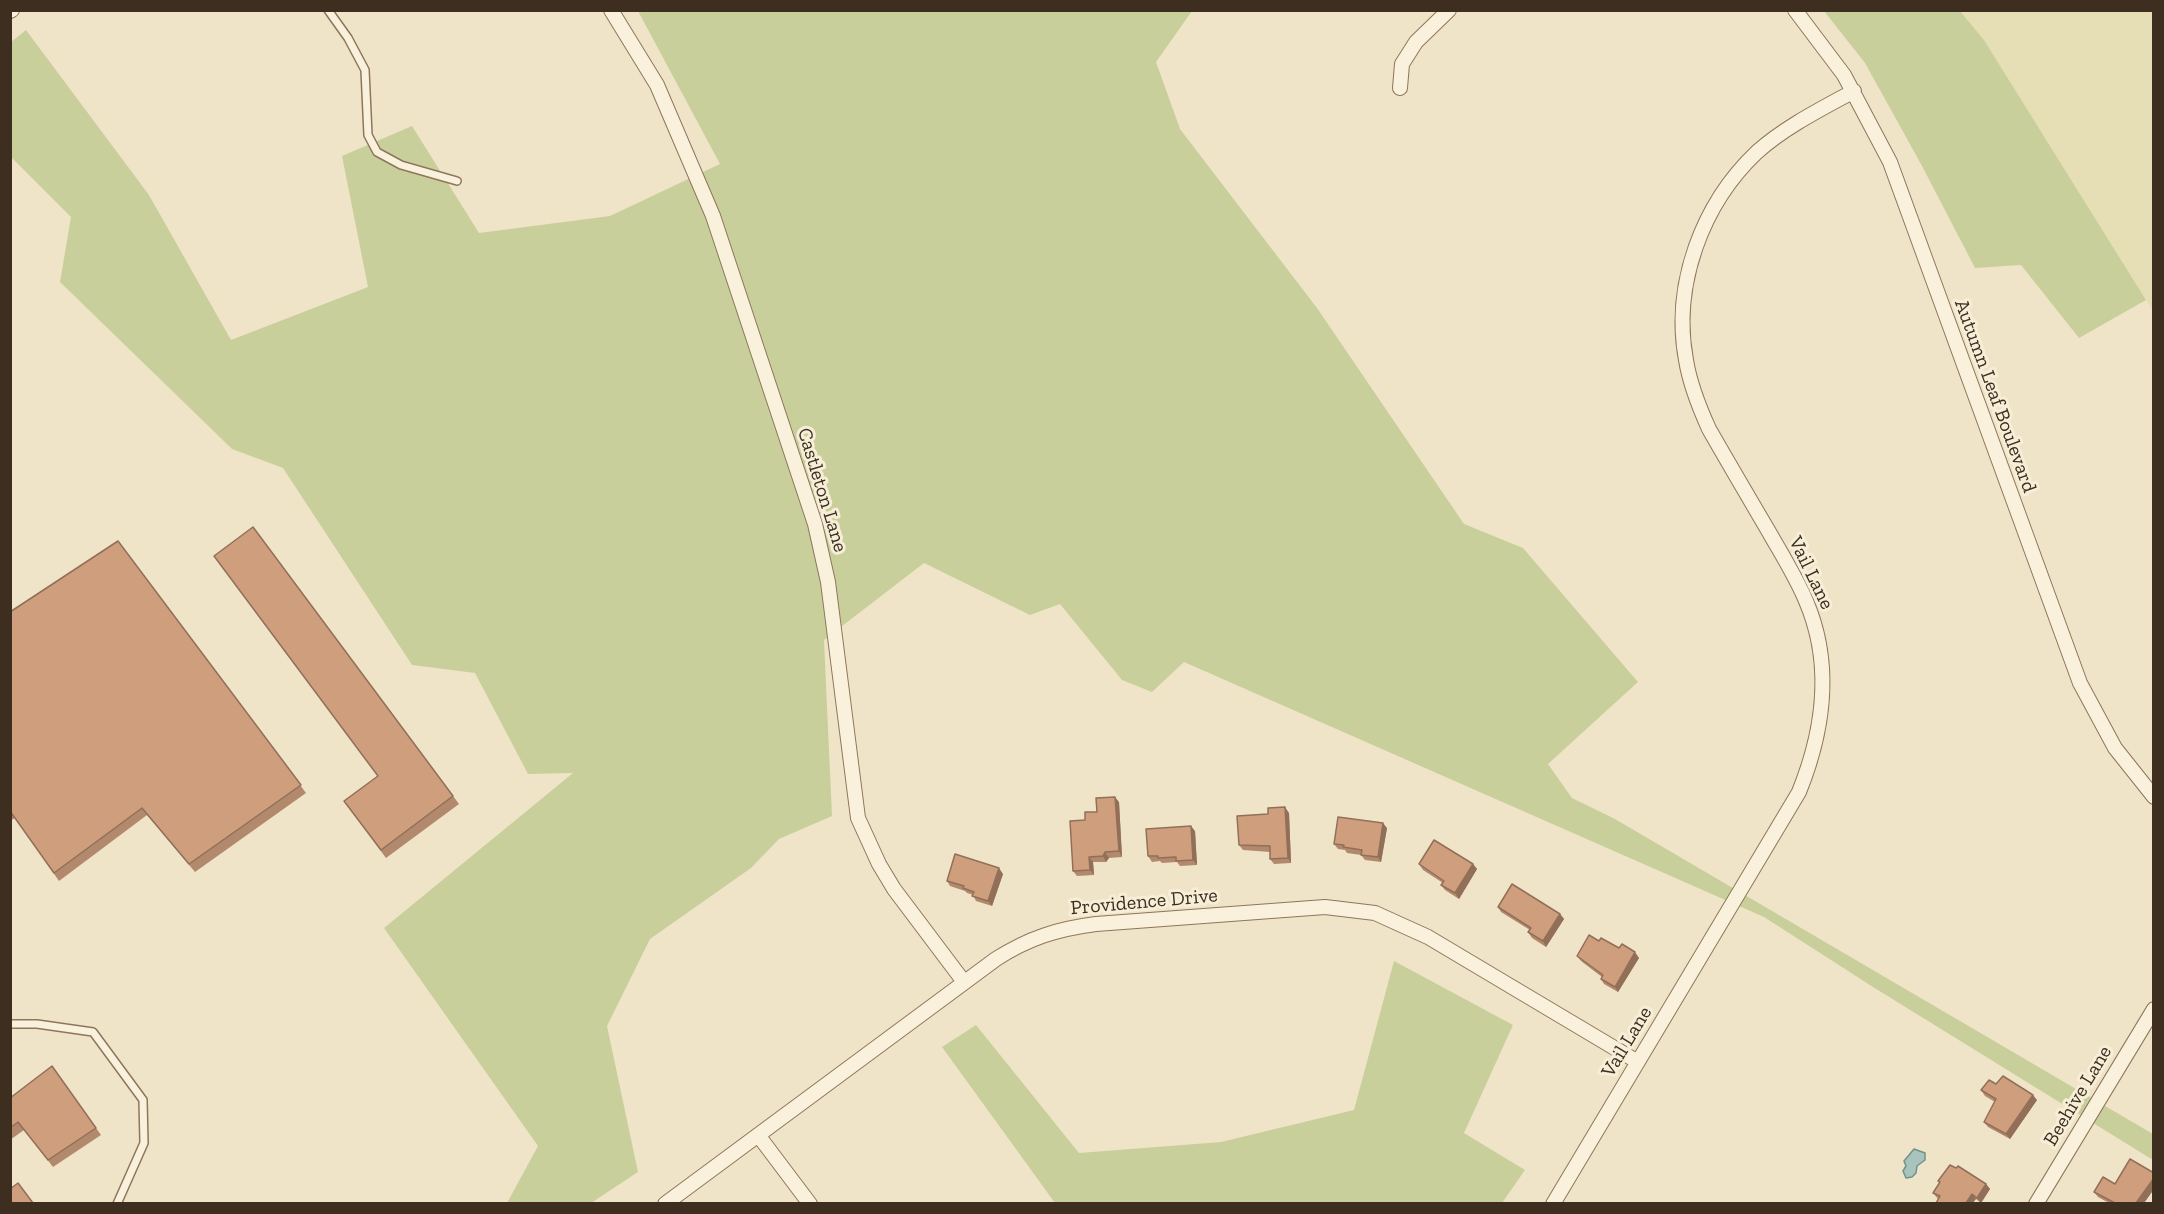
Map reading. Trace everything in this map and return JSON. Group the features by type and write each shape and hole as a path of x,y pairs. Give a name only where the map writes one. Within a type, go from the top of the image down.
{"street":[{"name":"Castleton Lane","path":"611,10 657,85 713,216 815,524 828,582 858,818 879,864 894,889 964,982"},
{"path":"1400,88 1402,64 1416,42 1449,10"},
{"name":"Autumn Leaf Boulevard","path":"1795,10 1854,91 1890,162 2080,683 2115,748 2154,797"},
{"name":"Vail Lane","path":"1554,1203 1799,792 1814,750 1822,705 1822,663 1813,621 1806,601 1709,429 1690,382 1683,336 1685,293 1688,273 1710,214 1743,168 1775,138 1854,91"},
{"name":"Providence Drive","path":"665,1203 964,982 1015,947 1059,929 1095,924 1325,907 1375,913 1428,937 1638,1062"},
{"name":"Beehive Lane","path":"2036,1203 2154,1009"},
{"path":"758,1136 810,1203"}],"lane":[{"path":"328,10 348,38 365,70 368,135 377,152 400,165 457,181"},
{"path":"10,1024 37,1024 93,1032 143,1100 144,1143 117,1203"}],"shaded area":[{"path":"1960,11 2153,11 2153,311 1984,40"}],"green space":[{"path":"638,11 1192,11 1156,62 1180,129 1317,308 1464,524 1523,548 1638,682 1548,764 1572,798 1615,819 2153,1134 2153,1160 1764,917 1184,662 1152,692 1122,680 1060,604 1030,615 924,563 824,640 832,816 779,839 751,868 650,939 607,1026 638,1172 591,1203 507,1203 538,1146 384,928 573,773 528,774 475,673 412,665 283,468 232,449 60,282 71,217 11,157 11,42 26,30 149,195 231,340 368,287 342,156 412,126 479,233 610,216 720,164"},
{"path":"1824,11 1960,11 1984,40 2146,300 2079,338 2021,265 1975,268 1865,63"},
{"path":"1394,961 1513,1025 1464,1133 1525,1170 1502,1203 1055,1203 942,1047 976,1025 1079,1153 1221,1142 1354,1110"}],"water":[{"path":"1914,1149 1925,1153 1925,1160 1917,1166 1916,1173 1912,1177 1906,1178 1903,1171 1906,1166 1904,1161"}],"building":[{"path":"253,527 453,796 381,850 344,801 378,776 214,556"},
{"path":"118,541 301,785 189,864 142,808 54,873 10,811 10,612"},
{"path":"1115,797 1119,851 1089,857 1090,870 1073,871 1070,821 1085,820 1085,812 1097,812 1096,798"},
{"path":"1285,807 1288,858 1270,859 1270,846 1239,845 1237,816 1268,814 1268,808"},
{"path":"1338,817 1383,823 1378,857 1361,855 1362,850 1334,844"},
{"path":"1191,826 1193,860 1176,861 1176,857 1148,856 1146,829"},
{"path":"1434,840 1473,864 1455,893 1441,885 1444,881 1419,864"},
{"path":"955,854 999,868 988,901 972,896 974,892 963,888 964,886 947,881"},
{"path":"1512,884 1560,914 1543,941 1528,932 1531,928 1498,907"},
{"path":"1589,935 1599,941 1601,938 1619,948 1622,944 1635,952 1615,987 1601,979 1603,975 1577,956"},
{"path":"52,1066 96,1128 48,1160 18,1122 10,1128 10,1098"},
{"path":"2003,1076 2033,1095 2006,1134 1984,1122 1996,1099 1981,1090 1989,1080 1996,1084"},
{"path":"2130,1159 2154,1173 2154,1178 2136,1203 2115,1203 2094,1192 2103,1177 2115,1184"},
{"path":"1950,1165 1956,1168 1958,1166 1986,1184 1977,1198 1972,1194 1966,1203 1936,1203 1940,1196 1933,1193 1940,1182 1938,1181"},
{"path":"18,1183 33,1203 10,1203 10,1189"}]}
